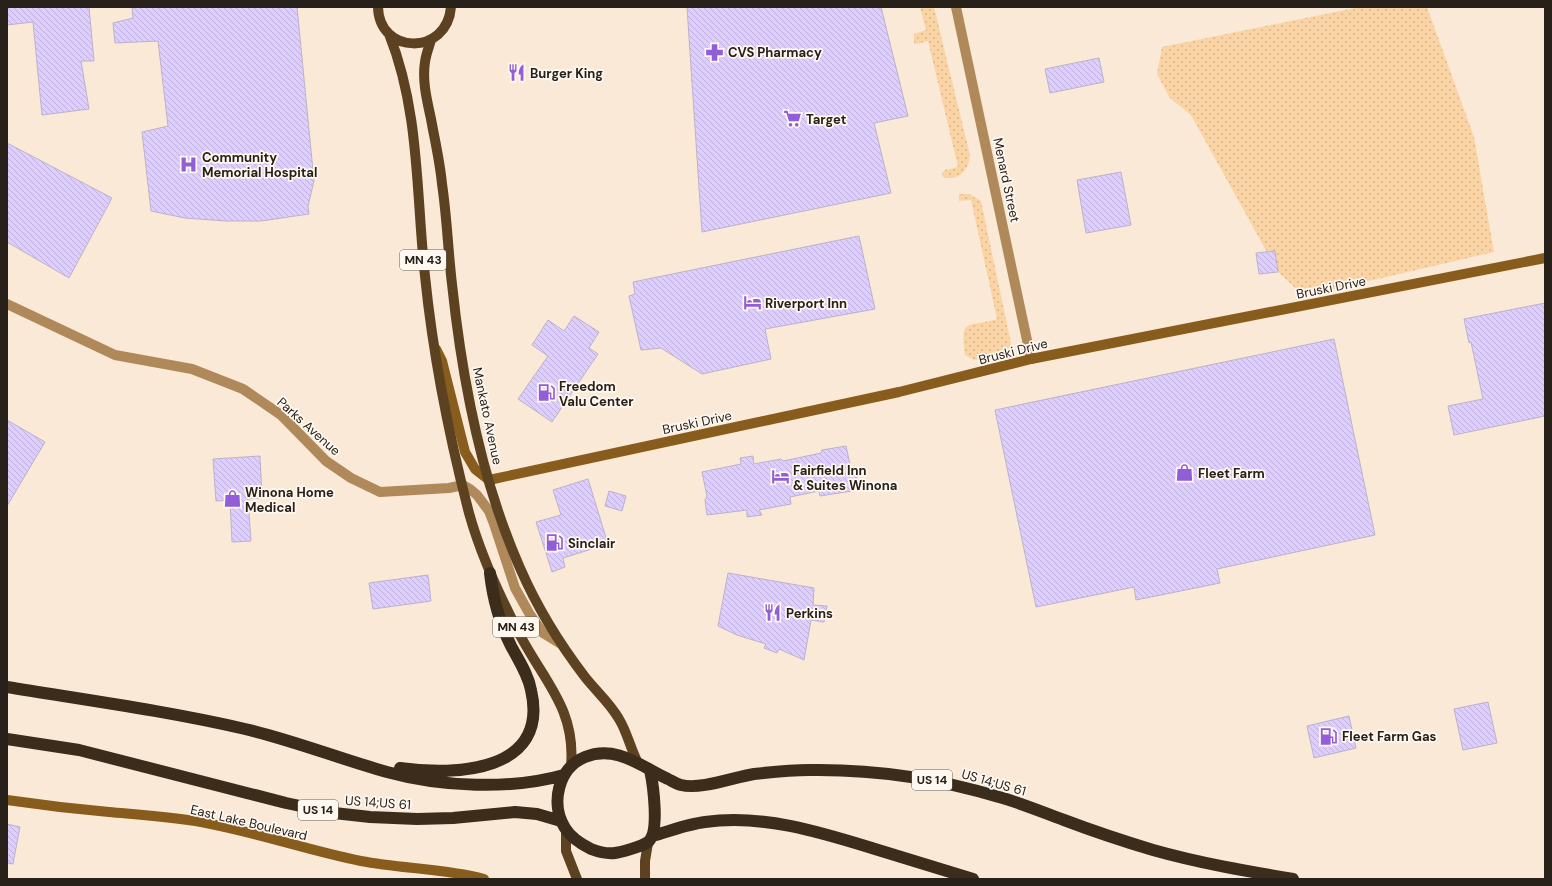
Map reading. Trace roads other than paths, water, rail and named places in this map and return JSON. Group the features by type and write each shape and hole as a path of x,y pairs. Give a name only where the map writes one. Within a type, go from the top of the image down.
{"highway":[{"path":"370,767 384,765 414,770 444,770 487,765 500,762 510,755 528,736 532,728 534,718 534,705 531,690 525,672 510,644 499,616 493,596 490,573"},
{"name":"US 14;US 61","path":"7,687 148,710 246,729 370,767 415,778 460,784 530,782 568,770 587,756 612,753 637,761 650,770 682,785 693,786 712,784 753,774 804,770 856,770 922,778 961,786 1001,797 1116,838 1155,850 1208,864 1293,879"},
{"name":"US 14;US 61","path":"7,738 79,750 286,803 334,813 370,817 417,819 453,818 515,812 537,814 564,825 580,843 606,854 617,853 650,839 705,822 749,821 801,828 974,879"},
{"path":"564,825 557,800 559,787 568,770"},
{"path":"650,770 654,794 650,839"}],"main road":[{"name":"MN 43","path":"378,7 380,20 389,34 404,81 412,120 425,276 434,346 447,415 470,515 490,573 521,637 553,688 564,710 571,738 572,753 568,770"},
{"path":"389,34 399,41 411,44 431,40 445,27 451,7"},
{"name":"Mankato Avenue","path":"431,40 425,63 425,89 442,184 460,350 488,480 520,569 539,607 561,644 585,677 609,704 619,718 628,736 637,761"},
{"path":"564,825 566,851 577,879"},
{"path":"645,879 645,861 650,839"}],"street":[{"name":"Menard Street","path":"956,7 1031,359"},
{"name":"Bruski Drive","path":"488,480 919,387 1031,359 1545,258"},
{"name":"Parks Avenue","path":"7,304 115,355 192,369 243,389 281,414 326,460 351,478 380,492 449,488 463,485"},
{"path":"434,346 442,361 465,452 475,469 488,480"},
{"path":"463,485 477,495 489,511 515,588 529,613 543,633 561,644"},
{"name":"East Lake Boulevard","path":"7,800 65,808 204,822 260,835 330,855 364,862 451,872 484,879"}],"place":[{"name":"CVS Pharmacy","path":"715,52"},
{"name":"Burger King","path":"517,73"},
{"name":"Target","path":"793,119"},
{"name":"Community Memorial Hospital","path":"189,164"},
{"name":"Riverport Inn","path":"752,303"},
{"name":"Freedom Valu Center","path":"546,393"},
{"name":"Fleet Farm","path":"1185,473"},
{"name":"Fairfield Inn & Suites Winona","path":"780,477"},
{"name":"Winona Home Medical","path":"232,499"},
{"name":"Sinclair","path":"555,543"},
{"name":"Perkins","path":"773,613"},
{"name":"Fleet Farm Gas","path":"1329,736"}]}
